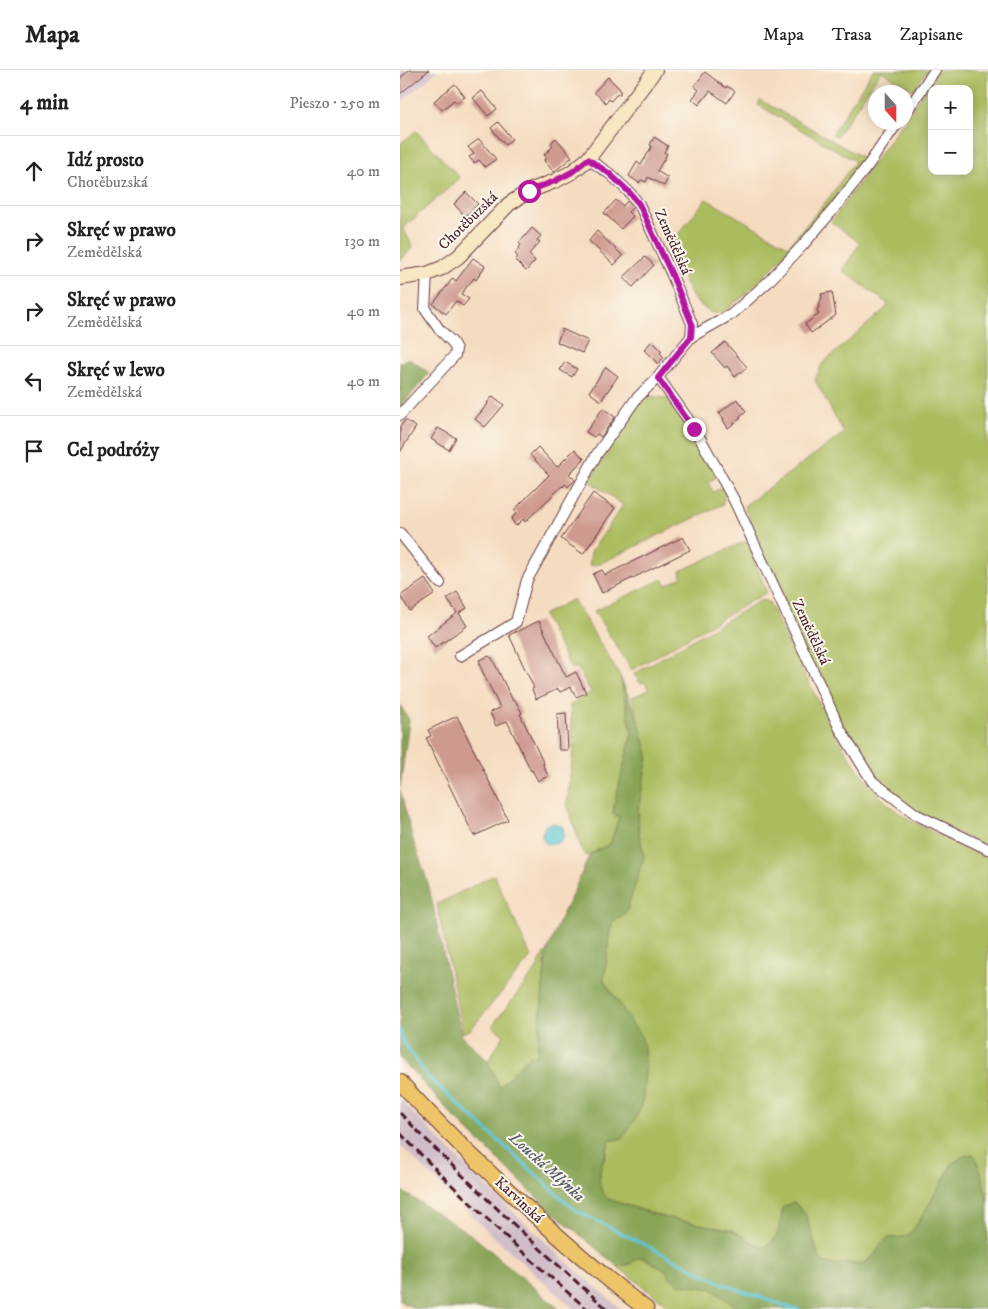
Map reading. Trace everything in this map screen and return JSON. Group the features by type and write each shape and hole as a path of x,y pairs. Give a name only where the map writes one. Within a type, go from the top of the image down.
{"main road":[{"name":"Karvinská","path":"400,1082 471,1155 529,1210 584,1260 646,1309"}],"street":[{"name":"Chotěbuzská","path":"400,278 427,274 442,268 458,257 509,204 529,191 572,172 588,159 655,70"},
{"path":"913,102 935,70"},
{"path":"460,656 516,622 527,580 597,454 636,399 658,378 691,337 732,314 768,282 803,246 869,164 892,130"},
{"name":"Zemědělská","path":"588,159 610,174 639,204 672,275 692,324 691,337"},
{"path":"400,415 455,355 456,349 452,342 439,329 425,309 427,274"},
{"name":"Zemědělská","path":"658,378 694,429 734,500 840,729 872,781 917,815 988,850"},
{"path":"400,533 440,583"}],"shaded area":[{"path":"400,70 438,70 400,103"},
{"path":"400,1099 504,1203 621,1309 574,1309 482,1226 400,1145"}],"green space":[{"path":"873,70 928,70 913,90 913,85 905,85 881,71 872,85 868,85 868,90 837,136 832,134"},
{"path":"938,70 988,70 988,849 915,811 888,790 858,752 828,702 790,620 744,506 844,433 815,380 822,364 886,308 888,304 842,270 860,243 831,222 897,130 913,130 913,107"},
{"path":"760,100 865,159 809,231 744,296 721,313 711,313 694,300 667,248 706,199 788,246 829,198 855,161 758,105"},
{"path":"416,131 460,178 403,228 413,247 400,261 400,144"},
{"path":"408,358 429,373 400,408 400,363"},
{"path":"647,396 667,398 706,455 717,477 708,482 713,492 724,487 725,495 722,506 599,564 589,566 591,552 623,505 589,481 641,402"},
{"path":"746,541 767,592 632,670 594,611 663,579 666,585 682,577 680,571"},
{"path":"573,599 620,676 632,733 614,806 619,817 610,844 586,856 583,853 567,804 573,751 570,705 591,692 577,667 571,669 543,615"},
{"path":"761,600 769,602 832,727 852,760 875,791 888,804 910,820 988,858 988,1203 976,1158 927,1208 911,1233 882,1243 876,1253 866,1262 859,1265 848,1263 834,1265 821,1260 806,1215 794,1202 783,1208 776,1237 772,1242 761,1247 732,1230 663,1217 608,1199 602,1194 599,1187 600,1171 610,1141 619,1003 604,981 610,930 613,921 622,917 627,910 644,856 639,834 638,811 648,755 632,697 649,690 645,682 640,683 634,674"},
{"path":"620,676 639,722 648,755 638,811 639,834 644,856 627,910 622,917 613,921 610,930 604,981 642,1038 646,1062 643,1098 638,1114 623,1138 609,1141 600,1171 600,1186 603,1193 608,1199 663,1217 732,1230 761,1247 767,1246 776,1238 783,1207 794,1202 806,1215 821,1260 834,1265 848,1263 859,1265 867,1262 887,1238 904,1237 911,1233 952,1164 963,1156 973,1154 981,1173 988,1203 988,1309 743,1309 736,1307 712,1289 678,1284 665,1269 644,1258 639,1257 631,1263 618,1267 546,1206 458,1121 400,1058 400,790 413,840 428,883 461,1035 488,1061 499,1086 501,1086 530,1055 537,1056 546,955 590,854 610,844 619,817 613,815 614,806 632,733"},
{"path":"400,705 409,720 400,788"},
{"path":"494,875 531,957 470,1030 463,1033 437,904"},
{"path":"544,953 546,955 537,1057 530,1055 499,1086 488,1061 504,1035 492,1026 538,967"},
{"path":"400,1190 473,1236 559,1309 416,1309 400,1301"},
{"path":"639,1257 712,1289 736,1307 743,1309 672,1309 618,1267 629,1265"}],"water":[{"path":"554,823 563,827 563,839 556,843 547,844 542,837 542,833 546,825"}],"building":[{"path":"409,70 429,70 400,94 400,78"},
{"path":"705,72 726,88 727,86 735,91 727,103 710,91 699,105 692,99 699,90 694,86"},
{"path":"608,77 620,89 620,94 616,95 611,101 609,99 606,103 594,92"},
{"path":"455,84 465,97 457,103 454,100 442,110 434,101"},
{"path":"482,91 497,109 488,116 473,98"},
{"path":"498,122 512,139 505,145 491,128"},
{"path":"654,137 668,146 664,152 667,154 657,171 668,178 664,186 648,177 646,182 641,180 639,183 629,176 637,162 641,165 652,146 650,145"},
{"path":"556,138 572,157 554,172 544,161 547,158 544,155 553,146 550,144"},
{"path":"479,139 496,159 485,167 479,160 474,163 469,157 474,154 468,147"},
{"path":"466,192 478,204 465,216 454,204"},
{"path":"616,200 623,206 627,201 633,207 628,212 633,216 621,229 604,213"},
{"path":"532,228 541,236 537,240 540,242 529,254 535,261 526,271 515,260 518,257 515,254 521,245 519,243"},
{"path":"597,231 623,256 614,265 589,241"},
{"path":"645,257 654,265 633,287 623,278"},
{"path":"473,258 485,266 476,280 474,278 461,294 469,299 463,306 456,301 446,314 433,304 453,278 456,281"},
{"path":"832,292 836,315 811,333 805,324 819,314 817,311 822,297 821,294"},
{"path":"562,329 588,341 582,353 557,342"},
{"path":"652,341 662,351 660,353 664,357 658,364 644,350"},
{"path":"725,342 747,367 735,377 727,366 725,368 712,353"},
{"path":"565,362 577,369 572,377 560,370"},
{"path":"606,367 618,376 601,401 589,392"},
{"path":"493,396 504,405 485,427 475,419"},
{"path":"737,399 746,411 740,416 741,418 728,428 719,413"},
{"path":"603,408 615,417 601,437 597,434 594,437 586,432"},
{"path":"405,420 416,427 400,452 400,427"},
{"path":"438,428 456,438 449,450 431,439"},
{"path":"538,447 557,467 575,449 584,459 569,474 575,480 568,487 565,484 562,486 525,522 523,519 516,526 511,519 517,513 514,510 549,475 530,455"},
{"path":"593,493 615,508 583,554 561,539"},
{"path":"683,537 690,550 602,593 593,574 602,570 605,575"},
{"path":"425,579 435,594 410,611 400,596"},
{"path":"457,592 467,608 459,613 467,626 435,648 427,636 457,613 447,599"},
{"path":"539,621 566,677 576,672 586,693 576,697 571,687 560,692 558,689 536,699 532,689 534,688 509,635"},
{"path":"489,656 492,658 513,701 515,700 522,713 520,714 544,764 548,776 538,781 531,771 507,721 496,726 490,712 500,708 479,664 481,664 479,660"},
{"path":"566,713 568,750 559,750 557,714"},
{"path":"457,716 508,820 474,836 426,738 431,736 428,730"}],"waterway":[{"name":"Loucká Mlýnka","path":"400,1030 403,1042 428,1077 575,1210 726,1285 798,1309"}],"railway":[{"path":"400,1113 502,1213 607,1309"},
{"path":"400,1133 491,1223 587,1309"}],"route":[{"path":"529,191 572,172 588,159 610,174 639,204 672,275 692,324 691,337 658,378 694,429"}]}
